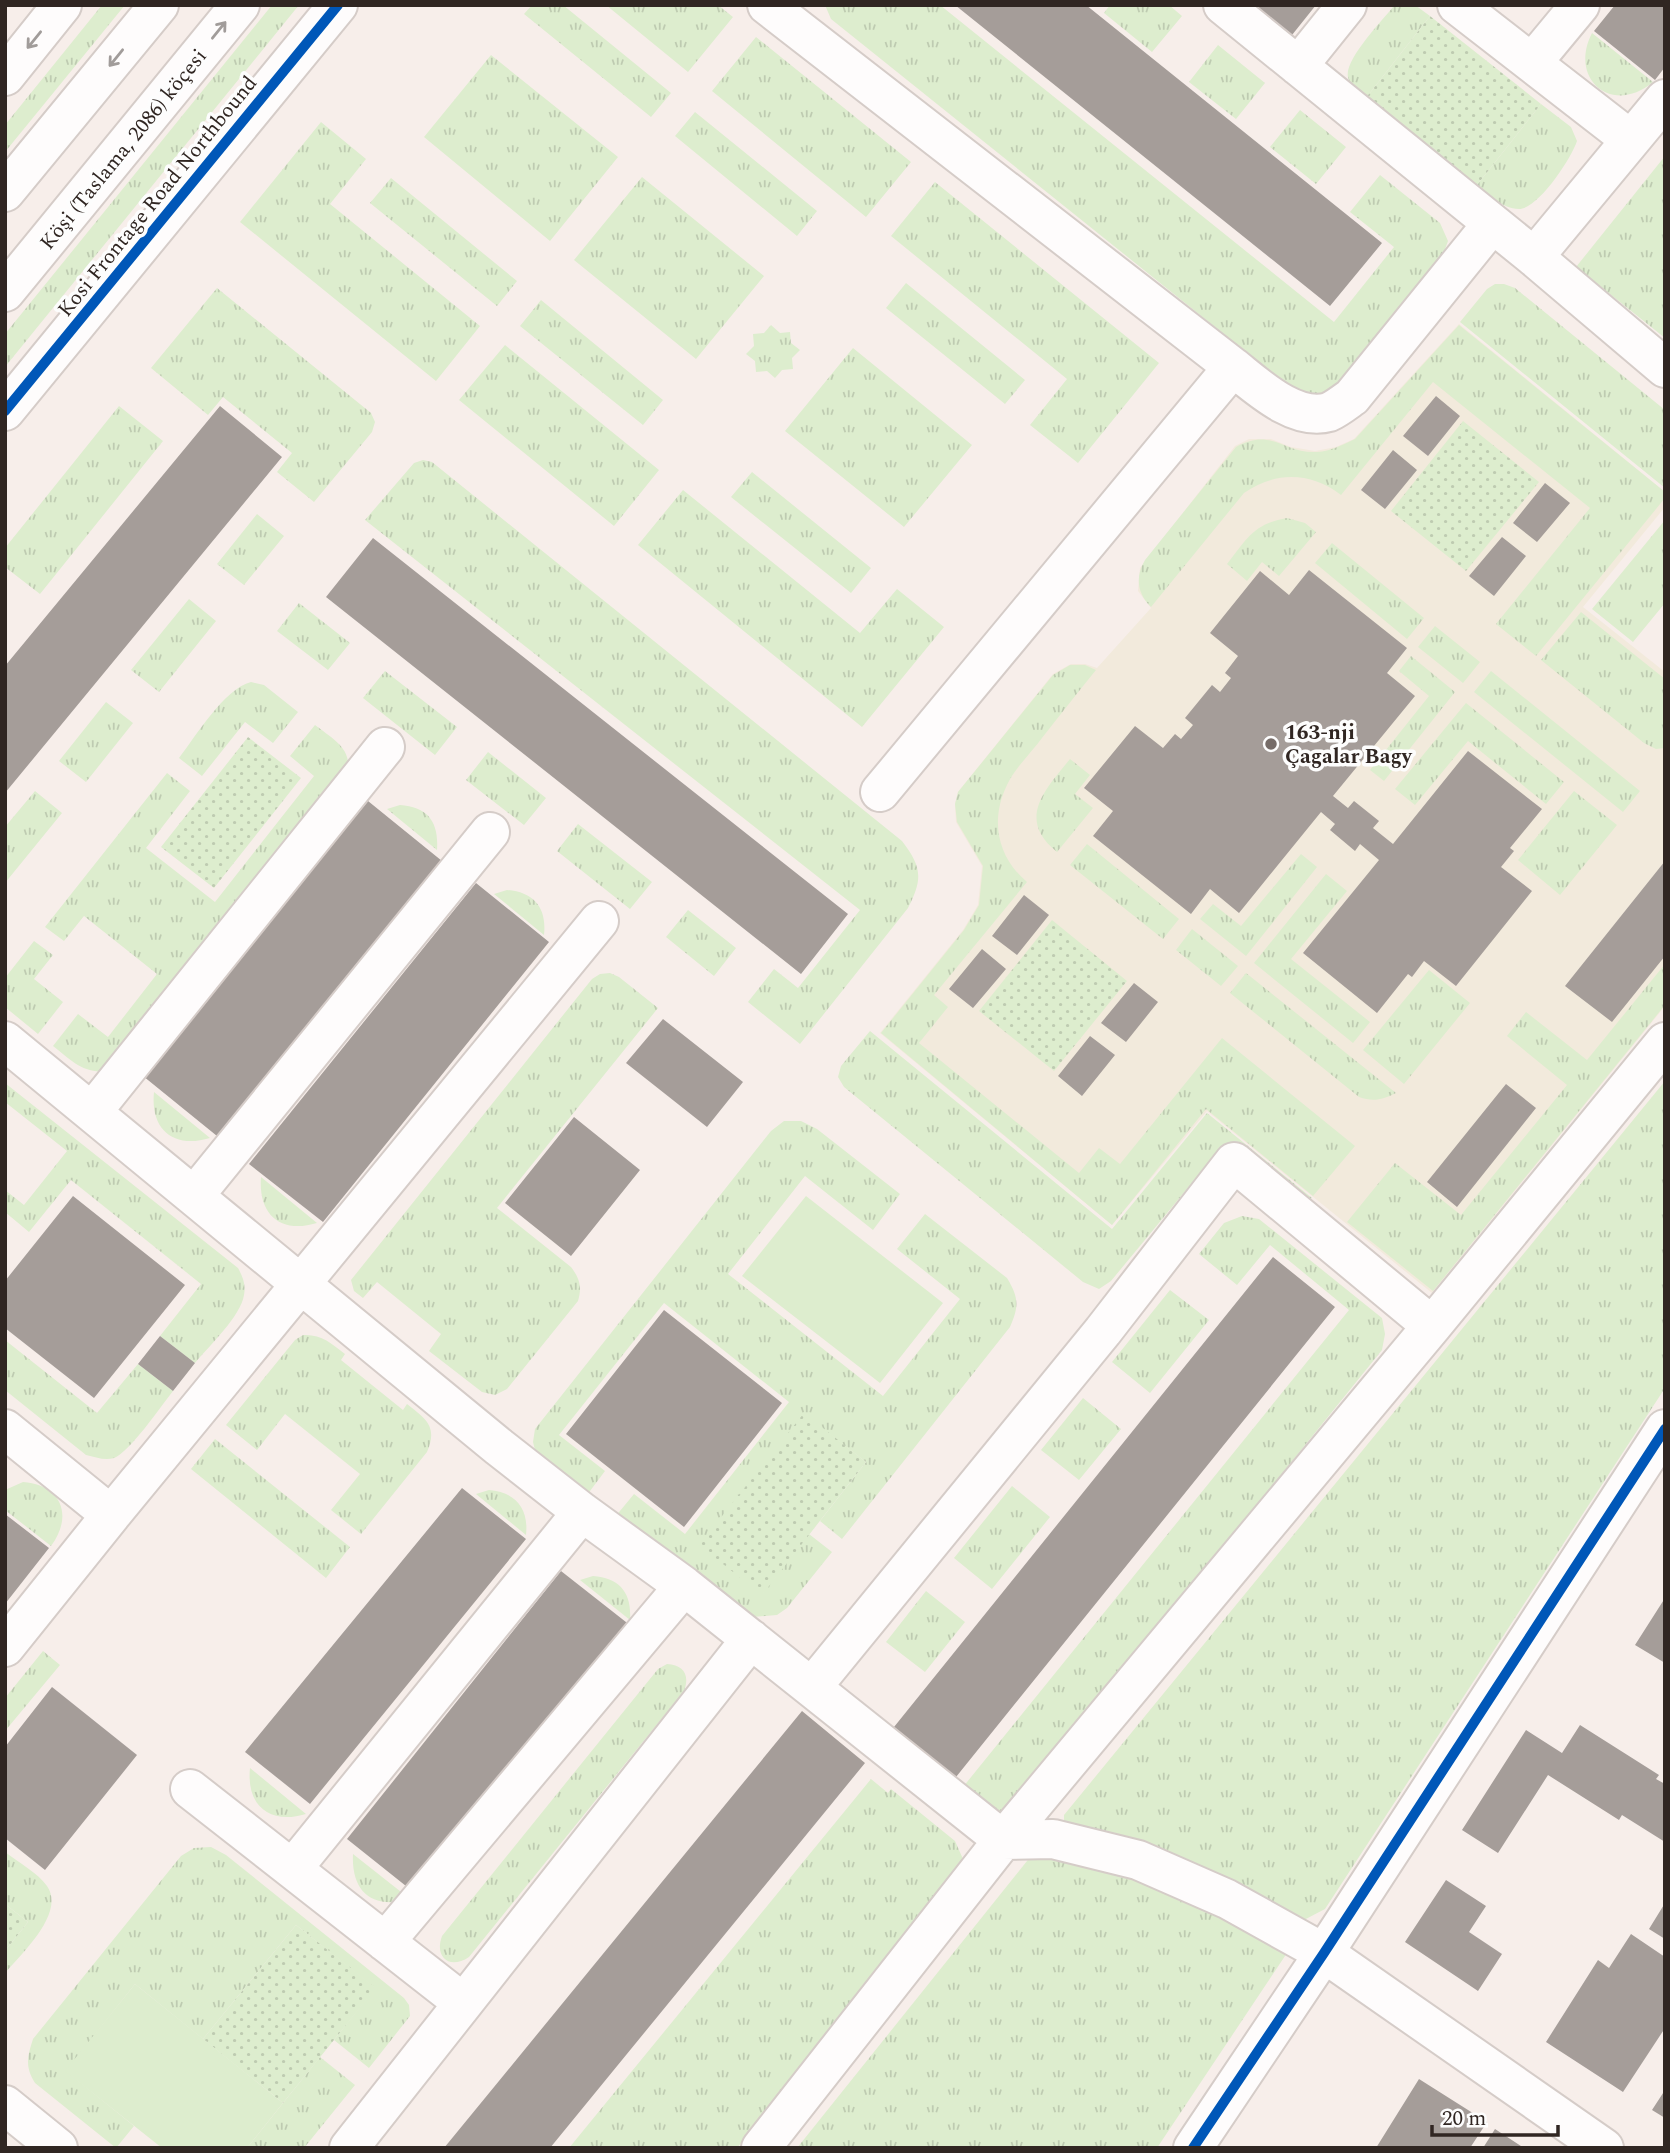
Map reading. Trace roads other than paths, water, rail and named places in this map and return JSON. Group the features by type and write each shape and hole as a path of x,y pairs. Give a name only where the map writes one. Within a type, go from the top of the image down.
{"street":[{"path":"5,76 62,5"},
{"path":"5,192 159,5"},
{"name":"Köşi (Taslama, 2086) köçesi","path":"5,292 240,5"},
{"name":"Kosi Frontage Road Northbound","path":"5,411 338,5"},
{"path":"767,5 1275,401 1310,413 1329,412 1352,397 1492,224"},
{"path":"1223,5 1534,257 1665,368"},
{"path":"1298,66 1347,5"},
{"path":"1457,5 1631,140"},
{"path":"1532,64 1580,5"},
{"path":"1534,257 1665,99"},
{"path":"880,792 1233,367"},
{"path":"92,1112 385,747"},
{"path":"194,1196 490,832"},
{"path":"5,1647 599,921"},
{"path":"5,1041 499,1447 582,1512 684,1586 1003,1840 1053,1839 1138,1860 1227,1899 1324,1953 1604,2148"},
{"path":"761,2148 1003,1840 1665,1042"},
{"path":"812,1687 1103,1331 1234,1162 1432,1326"},
{"path":"6,1431 111,1515"},
{"path":"1193,2148 1660,1447"},
{"path":"293,1868 582,1512"},
{"path":"385,1942 684,1586"},
{"path":"349,2148 751,1639"},
{"path":"190,1789 462,2002"},
{"path":"5,2105 58,2148"}],"place":[{"name":"163-nji Çagalar Bagy","path":"1271,744"}]}
